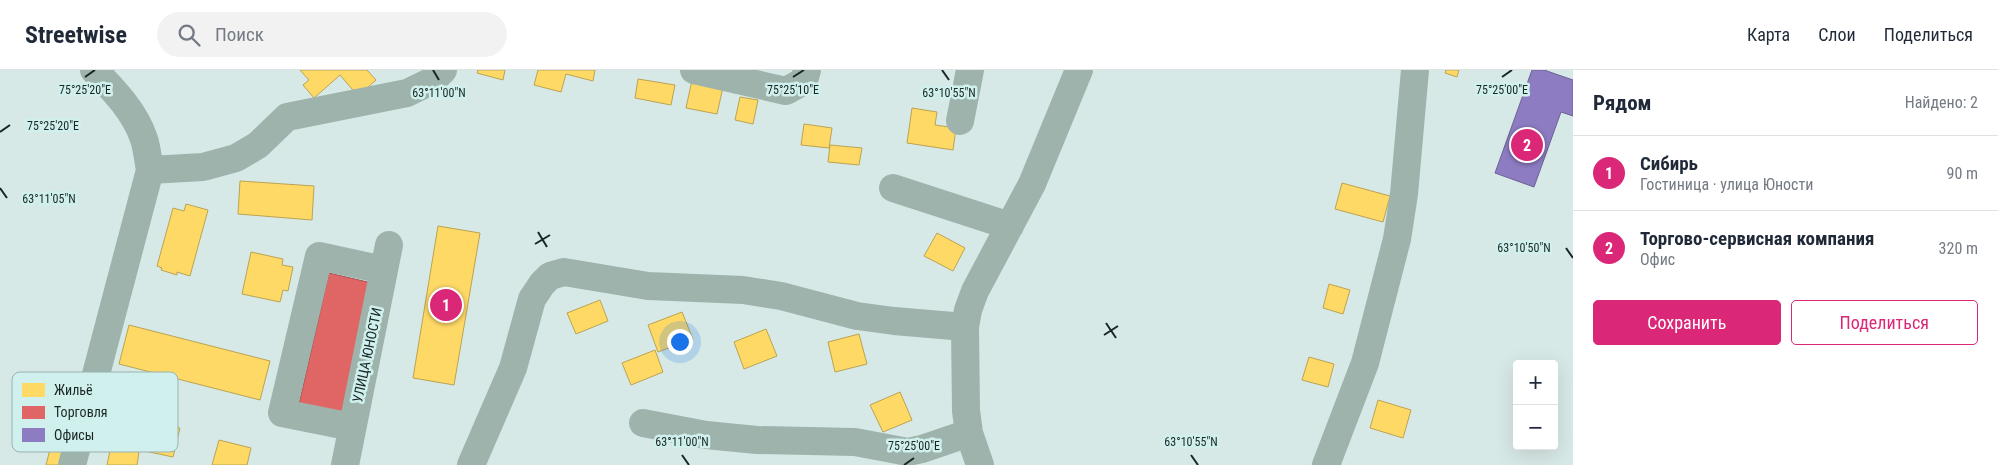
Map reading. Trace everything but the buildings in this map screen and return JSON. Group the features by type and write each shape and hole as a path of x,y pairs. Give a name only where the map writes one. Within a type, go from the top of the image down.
{"street":[{"path":"94,70 113,90 135,119 145,140 150,170 97,372"},
{"path":"150,170 203,167 236,158 258,145 287,117 407,92 432,81 443,70"},
{"path":"694,70 786,91 804,81 807,70"},
{"path":"960,121 970,70"},
{"path":"980,465 969,433 966,411 966,327 968,310 975,291 1032,184 1079,70"},
{"path":"1326,465 1365,363 1396,239 1404,194 1415,70"},
{"path":"893,188 1010,226"},
{"name":"УЛИЦА ЮНОСТИ","path":"345,465 387,257 319,256 282,413 352,427"},
{"path":"472,465 513,368 532,299 550,276 564,272 648,286 743,290 781,296 857,316 966,327"},
{"path":"642,423 757,440 854,442 908,452 969,433"},
{"path":"72,465 75,452"}],"place":[{"name":"Торгово-сервисная компания","path":"1527,145"},
{"name":"Сибирь","path":"446,305"}]}
